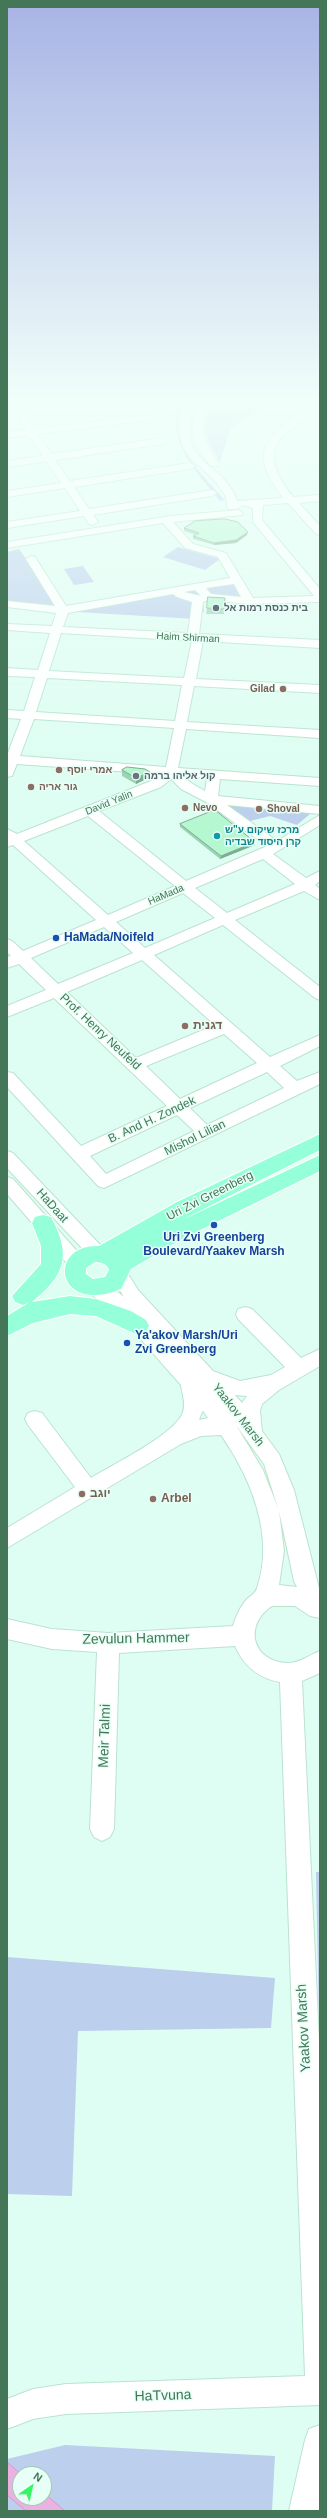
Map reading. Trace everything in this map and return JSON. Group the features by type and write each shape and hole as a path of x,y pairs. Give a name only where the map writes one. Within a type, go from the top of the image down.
{"main road":[{"name":"Uri Zvi Greenberg","path":"109,1262 185,1208 320,1141"},
{"name":"Uri Zvi Greenberg","path":"109,1262 172,1234 320,1162"},
{"path":"7,1327 19,1305 46,1277 54,1260 52,1242 43,1223"},
{"path":"86,1256 109,1262 108,1286 68,1290 19,1305 65,1274 86,1256"},
{"path":"76,1264 75,1276 78,1281 92,1288"},
{"path":"19,1305 49,1307 79,1305 99,1308 138,1326"}],"street":[{"path":"7,525 24,523"},
{"path":"94,523 99,530"},
{"path":"7,545 26,551 99,530 149,523"},
{"path":"168,523 189,546 222,555 235,581 249,601"},
{"path":"252,523 274,540"},
{"path":"259,523 320,596"},
{"path":"311,523 320,532"},
{"path":"26,551 63,612"},
{"path":"303,574 314,572"},
{"path":"7,604 63,612 198,586 235,581"},
{"path":"171,772 189,682 195,638 203,599 198,586"},
{"path":"176,590 181,595 203,599 249,601 320,599"},
{"path":"7,773 9,759 29,715 63,612"},
{"name":"Haim Shirman","path":"7,628 320,644"},
{"path":"7,672 320,689"},
{"path":"7,714 316,733"},
{"path":"9,759 320,782"},
{"path":"113,766 111,772 129,785"},
{"path":"171,772 186,786 211,799 270,850 305,885 320,896"},
{"name":"David Yalin","path":"9,839 90,810 129,785 156,784 171,772"},
{"path":"211,799 214,774"},
{"path":"211,799 320,810"},
{"path":"90,810 318,994"},
{"name":"HaMada","path":"14,960 270,850 320,819"},
{"path":"9,839 106,921 296,1089"},
{"path":"7,1012 305,885 320,875"},
{"name":"Prof. Henry Neufeld","path":"7,944 14,960 56,991 206,1133"},
{"path":"134,1065 230,1031"},
{"name":"B. And H. Zondek","path":"79,1154 320,1040"},
{"path":"7,1077 79,1154"},
{"name":"Mishol Lilian","path":"79,1154 104,1182 320,1077"},
{"name":"HaDaat","path":"7,1157 74,1231 109,1262"},
{"name":"HaDaat","path":"7,1183 43,1223 76,1264"},
{"name":"Yaakov Marsh","path":"109,1262 132,1295 197,1379 258,1478 269,1507 274,1565 270,1586 263,1600"},
{"name":"Yaakov Marsh","path":"92,1288 112,1298 138,1326 253,1430 272,1460 284,1490 305,1581 317,1608"},
{"path":"245,1314 299,1369"},
{"path":"253,1430 251,1406 260,1394 320,1357"},
{"path":"174,1438 193,1415 197,1379 240,1389 259,1387 279,1381"},
{"path":"35,1419 88,1489"},
{"path":"7,1539 174,1438 202,1427 216,1426 228,1430"},
{"path":"317,1608 302,1598 289,1595 276,1595 263,1600 247,1615 243,1636 246,1648 254,1659 264,1668 277,1673 291,1674 303,1672 320,1661"},
{"name":"Zevulun Hammer","path":"7,1629 52,1639 108,1643 243,1636"},
{"name":"Meir Talmi","path":"102,1828 108,1643"},
{"name":"Yaakov Marsh","path":"291,1674 320,2382"},
{"name":"HaTvuna","path":"7,2414 33,2404 66,2399 320,2390"},
{"path":"304,2511 320,2440"}],"shaded area":[{"path":"178,547 220,559 205,570 163,557"},
{"path":"19,549 63,610 7,604 7,552"},
{"path":"83,566 94,582 74,585 64,569"},
{"path":"234,580 249,601 203,599 204,612 196,612 195,619 77,612 79,604"},
{"path":"211,799 316,809 297,825 270,816 246,822"},
{"path":"316,1872 320,1872 320,2075"},
{"path":"7,1957 275,1978 271,2028 78,2031 72,2196 7,2194"},
{"path":"65,2445 275,2456 272,2511 7,2511 7,2459"},
{"path":"8,2463 12,2466 12,2499 7,2495"},
{"path":"52,2500 65,2511 26,2511 20,2506 52,2506"}],"building":[{"path":"193,523 239,523 248,532 236,540 214,543 193,536 199,533 184,528"},
{"path":"208,597 225,598 224,609 207,608"},
{"path":"127,767 145,769 150,772 136,778 122,770"},
{"name":"מרכז שיקום ע\"ש קרן היסוד שבדיה","path":"215,810 255,842 221,856 180,824"}],"place":[{"name":"בית כנסת רמות אל","path":"216,608"},
{"name":"Gilad","path":"283,689"},
{"name":"אמרי יוסף","path":"59,770"},
{"name":"קול אליהו ברמה","path":"136,776"},
{"name":"גור אריה","path":"31,787"},
{"name":"Nevo","path":"185,808"},
{"name":"Shoval","path":"259,809"},
{"name":"מרכז שיקום ע\"ש קרן היסוד שבדיה","path":"217,836"},
{"name":"HaMada/Noifeld","path":"56,938"},
{"name":"דגנית","path":"185,1026"},
{"name":"Uri Zvi Greenberg Boulevard/Yaakev Marsh","path":"214,1225"},
{"name":"Ya'akov Marsh/Uri Zvi Greenberg","path":"127,1343"},
{"name":"יוגב","path":"82,1494"},
{"name":"Arbel","path":"153,1499"}]}
